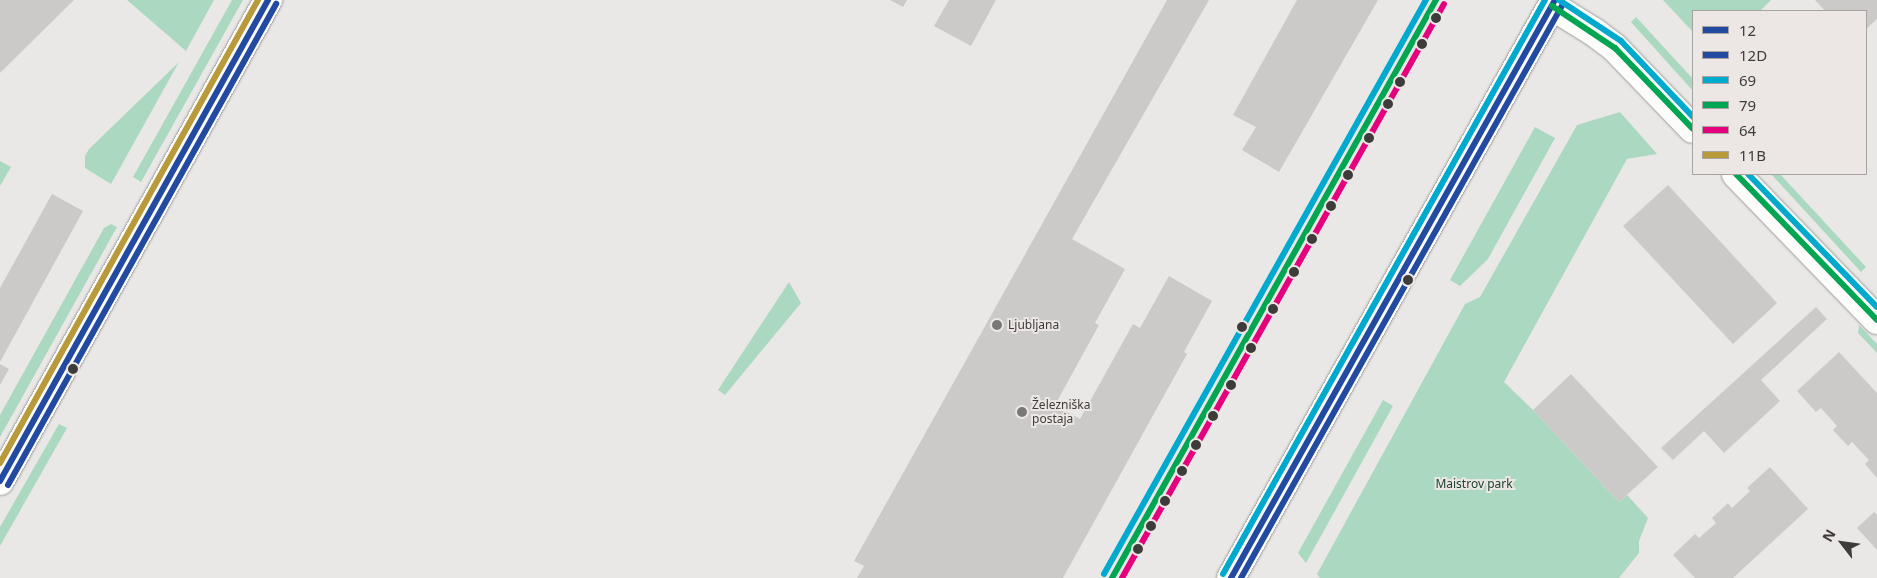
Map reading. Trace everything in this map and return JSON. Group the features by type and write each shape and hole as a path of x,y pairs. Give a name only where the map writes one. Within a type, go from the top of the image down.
{"main road":[{"path":"0,481 268,0"},
{"path":"1231,578 1554,3 1615,48 1692,128"},
{"path":"1737,175 1877,320"}],"green space":[{"path":"127,0 214,0 186,51"},
{"path":"232,0 243,0 141,182 133,177"},
{"path":"1663,0 1771,0 1761,10 1692,10 1692,31"},
{"path":"1636,17 1692,78 1692,90 1631,22"},
{"path":"179,62 111,184 85,168 85,156 89,149"},
{"name":"Maistrov park","path":"1620,112 1657,154 1627,159 1504,382 1533,410 1619,502 1627,495 1648,518 1639,541 1639,553 1619,578 1320,578 1317,574 1465,304 1480,297 1577,125"},
{"path":"1535,127 1555,138 1488,259 1460,286 1450,280"},
{"path":"0,161 11,167 0,186"},
{"path":"1772,175 1781,175 1866,267 1861,272"},
{"path":"111,224 117,227 0,437 0,415 104,228"},
{"path":"789,282 801,303 725,395 718,390"},
{"path":"1859,325 1877,344 1877,353 1858,333"},
{"path":"1383,400 1393,406 1306,563 1298,553"},
{"path":"59,424 67,428 0,546 0,527"}],"building":[{"path":"0,0 74,0 0,73"},
{"path":"890,0 907,0 903,7"},
{"path":"949,0 996,0 971,46 934,26"},
{"name":"Železniška postaja","path":"1167,0 1209,0 1072,239 1125,269 1095,323 1099,325 1055,405 1080,419 1133,324 1140,328 1169,276 1212,301 1184,352 1187,354 1063,578 857,578 864,566 854,561"},
{"path":"1297,0 1378,0 1279,172 1242,150 1256,127 1233,115"},
{"path":"1815,0 1877,0 1877,19 1867,28 1867,10 1824,10"},
{"path":"1668,185 1777,303 1733,344 1623,226"},
{"path":"52,194 83,211 0,362 0,288"},
{"path":"1816,307 1827,319 1761,380 1780,401 1724,453 1704,431 1673,460 1661,448"},
{"path":"1839,352 1877,393 1877,478 1865,464 1869,460 1852,442 1848,446 1833,430 1837,426 1821,408 1816,412 1797,391"},
{"path":"0,364 9,369 0,385"},
{"path":"1571,374 1658,467 1619,502 1533,410"},
{"path":"1770,467 1808,509 1733,578 1695,578 1673,555 1695,534 1699,538 1716,523 1712,518 1728,503 1732,508 1750,491 1747,488"},
{"path":"1874,512 1877,514 1877,550 1857,528"}],"transit line":[{"name":"11B","path":"0,463 258,0"},
{"name":"12","path":"0,481 268,0"},
{"name":"69","path":"1104,574 1426,0"},
{"name":"79","path":"1112,578 1436,0"},
{"name":"69","path":"1223,574 1545,0"},
{"name":"12","path":"1231,578 1555,0"},
{"name":"69","path":"1559,0 1621,41 1692,116"},
{"name":"12D","path":"8,485 276,4"},
{"name":"64","path":"1122,578 1444,4"},
{"name":"12D","path":"1241,578 1563,4"},
{"name":"79","path":"1552,6 1615,48 1692,128"},
{"name":"79","path":"1737,175 1877,320"},
{"name":"69","path":"1749,175 1877,307"}],"place":[{"name":"Ljubljana","path":"997,325"},
{"name":"Železniška postaja","path":"1022,412"}]}
